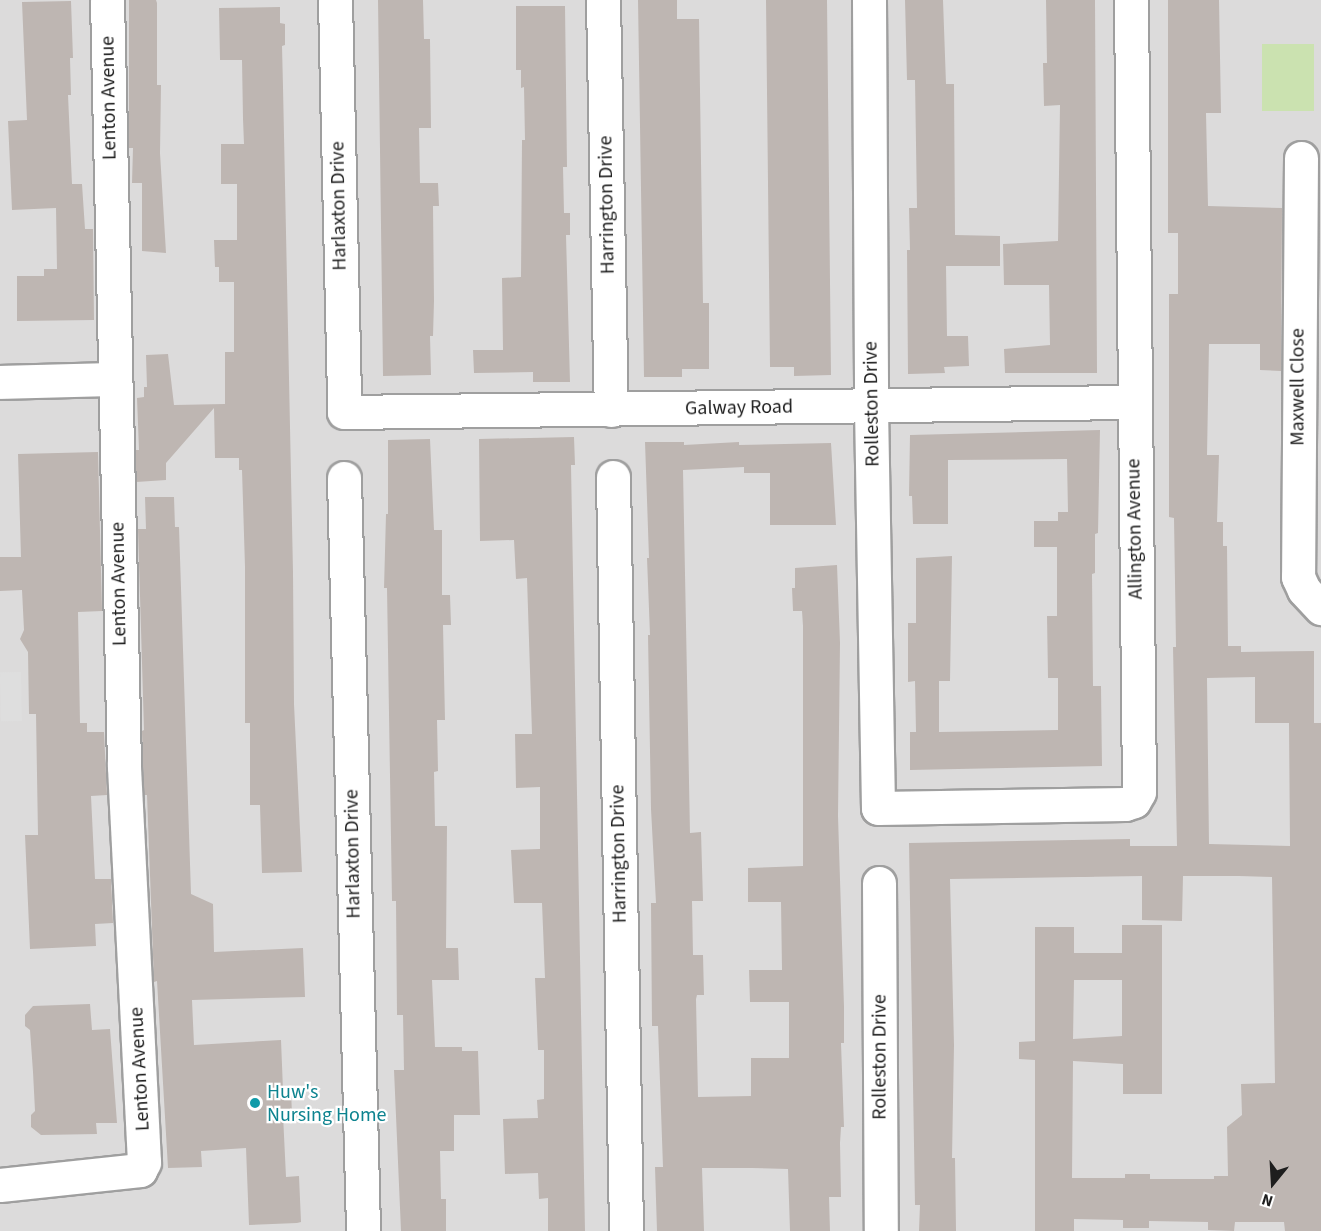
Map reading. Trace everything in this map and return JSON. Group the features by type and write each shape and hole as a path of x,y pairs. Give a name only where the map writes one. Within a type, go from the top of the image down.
{"street":[{"name":"Lenton Avenue","path":"0,1185 134,1171 143,1167 124,766 107,0"},
{"name":"Harlaxton Drive","path":"335,0 344,412"},
{"name":"Harrington Drive","path":"603,0 610,410"},
{"name":"Rolleston Drive","path":"869,0 871,406 878,808"},
{"name":"Allington Avenue","path":"878,808 1125,804 1134,801 1139,792 1131,0"},
{"name":"Maxwell Close","path":"1300,158 1298,577 1304,590 1321,608"},
{"path":"0,381 114,379"},
{"name":"Galway Road","path":"344,412 1134,402"},
{"name":"Harrington Drive","path":"613,477 626,1231"},
{"name":"Harlaxton Drive","path":"344,478 363,1231"},
{"name":"Rolleston Drive","path":"879,883 880,1231"}],"shaded area":[{"path":"0,0 1321,0 1321,1231 0,1231"},
{"path":"0,672 21,672 22,721 1,721"}],"green space":[{"path":"1262,44 1314,44 1314,111 1262,111"}],"building":[{"path":"129,0 156,0 157,3 157,85 161,85 160,153 166,253 142,251 142,183 132,183 133,148 129,148"},
{"path":"378,0 423,0 424,39 430,39 431,128 419,128 420,183 438,183 439,206 433,206 434,301 433,336 430,336 431,375 383,376"},
{"path":"638,0 677,0 677,19 699,19 703,303 709,303 709,369 682,369 682,377 644,377"},
{"path":"766,0 827,0 831,375 794,376 794,367 770,367"},
{"path":"905,0 943,0 946,84 954,84 955,235 1000,236 1000,266 946,266 947,336 968,336 969,366 944,367 945,373 908,374 909,208 917,208 915,80 907,80"},
{"path":"1046,0 1095,0 1097,373 1005,373 1004,349 1050,345 1049,285 1004,285 1003,244 1058,241 1060,105 1044,106 1043,63 1047,63"},
{"path":"1168,0 1219,0 1221,113 1206,113 1208,206 1282,208 1281,371 1260,370 1260,344 1209,344 1207,455 1219,455 1217,522 1223,522 1223,546 1227,546 1228,646 1241,646 1241,652 1314,651 1314,723 1321,723 1321,1231 1285,1231 1284,1222 1235,1222 1234,1231 1208,1230 1208,1222 1149,1221 1149,1228 1123,1228 1123,1220 1074,1219 1074,1231 1035,1231 1035,1060 1019,1059 1019,1042 1035,1041 1035,927 1074,927 1074,953 1122,953 1122,925 1162,925 1162,1094 1123,1094 1123,1064 1073,1061 1072,1178 1125,1178 1125,1174 1150,1174 1150,1179 1214,1179 1214,1176 1228,1176 1227,1127 1242,1115 1241,1084 1275,1083 1272,877 1183,876 1182,921 1142,920 1142,876 950,879 954,1045 952,1158 955,1158 956,1231 919,1231 920,1205 915,1205 909,843 1130,839 1130,846 1177,846 1173,647 1176,647 1174,518 1169,517 1169,294 1178,294 1178,233 1168,233","holes":["1255,677 1255,723 1289,723 1290,846 1209,844 1207,678","1074,980 1122,980 1122,1036 1073,1039"]},
{"path":"71,1 73,58 70,58 71,95 68,95 72,184 82,184 85,229 93,229 94,320 17,321 17,276 44,276 44,269 57,269 56,208 12,210 8,121 27,120 22,2"},
{"path":"516,6 565,6 567,167 563,167 564,213 570,213 570,235 566,235 570,382 533,382 533,372 474,373 473,350 503,350 502,278 521,277 522,140 525,140 524,87 521,88 521,70 516,70"},
{"path":"280,7 280,23 285,24 285,45 282,46 294,704 302,872 262,873 260,805 250,805 250,723 245,723 245,567 242,470 239,470 239,458 215,458 214,408 166,463 166,480 136,482 136,450 139,450 137,398 144,397 144,387 147,387 146,355 168,354 174,405 225,404 225,352 234,352 234,282 219,282 219,267 215,267 214,240 237,240 237,184 221,184 221,144 244,144 242,60 220,60 219,8"},
{"path":"1100,430 1098,533 1095,534 1095,573 1092,574 1093,686 1101,686 1102,766 910,770 910,732 916,732 915,681 908,682 908,623 916,623 916,558 952,556 950,681 939,681 939,732 1058,730 1058,678 1048,678 1047,616 1057,616 1057,547 1034,547 1034,521 1058,521 1058,512 1068,512 1067,459 948,460 948,524 913,524 912,496 909,496 910,435"},
{"path":"574,437 575,465 571,465 585,1231 548,1231 548,1198 539,1199 538,1173 505,1174 503,1119 538,1118 537,1100 544,1099 544,1050 538,1050 535,978 545,978 542,903 514,903 511,850 540,849 540,787 516,788 515,734 532,734 527,578 516,579 514,540 480,541 479,439"},
{"path":"430,439 434,530 442,530 442,595 450,595 451,625 443,625 445,720 437,720 438,771 434,772 435,826 447,826 446,948 458,948 459,980 432,980 435,1047 462,1047 462,1051 478,1051 480,1115 454,1115 454,1151 440,1151 441,1199 446,1199 446,1231 401,1231 394,1070 404,1070 403,1015 397,1015 396,901 392,901 387,588 384,588 386,514 388,514 388,440"},
{"path":"645,442 684,442 684,445 739,442 739,445 831,443 836,525 770,525 770,473 744,473 744,467 683,470 690,833 701,832 703,901 692,901 693,955 703,955 704,995 697,995 696,999 698,1097 751,1096 751,1058 789,1058 789,1002 750,1002 749,970 782,970 781,902 748,902 748,868 803,866 803,626 802,611 793,611 792,588 795,588 795,568 837,565 840,643 838,816 844,1007 844,1043 841,1043 844,1127 841,1127 840,1143 841,1197 829,1197 830,1231 790,1231 788,1169 702,1168 704,1231 657,1231 655,1167 663,1167 658,1026 652,1026 651,903 656,903 651,809 647,558 649,558"},
{"path":"98,452 102,611 78,612 80,723 87,723 87,732 104,732 107,795 91,796 95,879 111,879 113,923 95,924 96,946 30,949 25,835 38,835 36,714 29,714 28,652 20,639 24,630 22,590 0,591 0,557 21,557 18,454"},
{"path":"145,497 174,497 175,527 179,527 191,894 213,904 214,952 303,948 305,997 192,1000 194,1045 281,1040 283,1090 291,1090 292,1115 283,1115 286,1177 299,1176 301,1222 297,1223 249,1225 246,1148 201,1151 202,1167 168,1168 157,981 154,982 147,795 144,795 138,529 146,529"},
{"path":"90,1004 92,1030 110,1029 117,1123 96,1123 97,1134 41,1135 31,1127 31,1115 35,1111 33,1072 30,1030 25,1026 25,1015 33,1006"}],"place":[{"name":"Huw's Nursing Home","path":"255,1103"}]}
